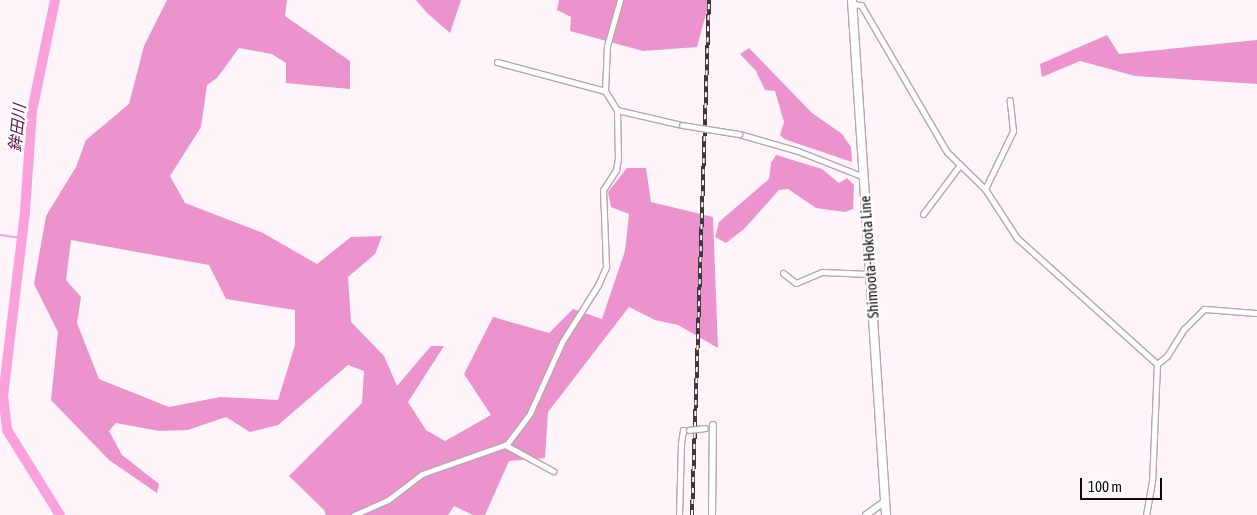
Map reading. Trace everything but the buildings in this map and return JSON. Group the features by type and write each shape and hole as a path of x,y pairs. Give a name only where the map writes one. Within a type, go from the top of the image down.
{"main road":[{"name":"Shimoota-Hokota Line","path":"852,2 886,515"}],"street":[{"path":"354,515 388,500 422,474 505,445 530,413 562,342 586,308 606,267 602,200 603,190 616,170 618,110 605,90 608,34 620,0"},
{"path":"852,2 861,5 947,152 985,189 1028,250 1157,364"},
{"path":"497,62 605,90"},
{"path":"985,189 1013,132 1010,100"},
{"path":"618,110 682,126 739,134 798,151 864,176"},
{"path":"923,214 960,166"},
{"path":"783,273 796,283 822,272 870,274"},
{"path":"1157,364 1168,356 1184,329 1204,309 1257,313"},
{"path":"1146,515 1152,481 1157,364"},
{"path":"679,515 683,430 705,428 713,425 712,515"},
{"path":"505,445 553,471"},
{"path":"866,515 885,501"}],"shaded area":[{"path":"167,0 287,0 285,16 350,61 350,89 286,83 286,63 272,54 239,48 217,78 207,85 201,127 170,176 185,203 263,233 317,264 351,237 382,236 375,254 348,277 351,322 384,356 397,386 431,346 444,346 408,402 426,430 445,441 491,415 464,374 493,317 549,333 573,309 602,319 625,251 629,214 611,207 608,192 627,168 646,168 651,202 713,217 718,348 678,325 655,320 629,307 548,412 545,458 509,461 485,515 473,515 454,506 448,515 326,515 324,510 289,476 362,403 364,371 348,365 278,425 250,432 226,417 188,430 159,431 116,423 109,431 122,455 159,484 157,493 109,460 51,400 58,332 34,284 46,216 76,167 86,140 129,104 144,46","holes":["71,240 209,265 226,299 295,310 295,345 278,400 220,397 169,407 99,379 77,323 81,297 66,280"]},
{"path":"416,0 461,0 450,33 427,13"},
{"path":"559,0 707,0 709,3 697,47 643,51 570,31 571,17 557,10"},
{"path":"1107,35 1119,54 1257,40 1257,84 1135,76 1080,61 1042,77 1040,64"},
{"path":"749,48 812,113 842,134 851,147 852,162 784,139 780,135 784,122 775,91 765,90 756,71 740,54"},
{"path":"776,155 822,169 839,183 847,178 854,185 853,209 845,212 816,208 788,189 779,190 744,229 726,243 715,237 719,222 769,179 771,163"}],"waterway":[{"name":"鉾田川","path":"55,0 32,111 25,212 3,396 7,430 60,515"},
{"path":"0,235 22,238"}],"railway":[{"path":"692,515 709,0"}]}
